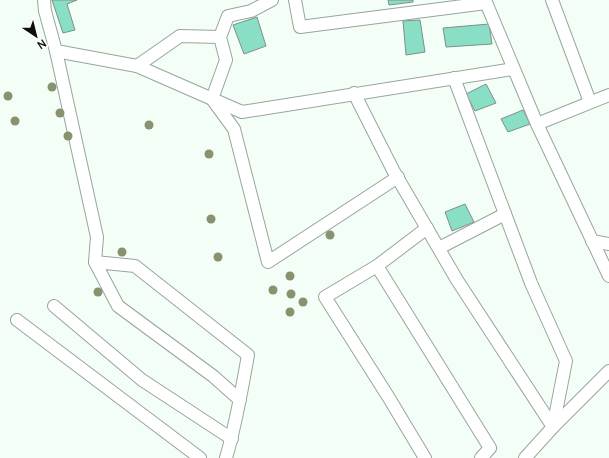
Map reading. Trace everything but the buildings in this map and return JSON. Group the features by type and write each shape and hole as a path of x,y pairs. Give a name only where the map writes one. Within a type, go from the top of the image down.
{"street":[{"path":"44,0 45,10 56,51 97,237 95,262 118,306 214,376 240,400"},
{"path":"212,99 226,60 220,37 228,16 251,11 272,0"},
{"path":"295,0 300,27 486,2 537,124 609,276"},
{"path":"552,0 590,102"},
{"path":"137,66 180,36 220,37"},
{"path":"56,51 137,66 242,112 513,69"},
{"path":"454,78 531,283 566,361 553,427"},
{"path":"354,94 398,178 457,280 553,427"},
{"path":"537,124 609,95"},
{"path":"212,99 234,129 268,262 398,178"},
{"path":"439,248 505,214"},
{"path":"425,458 325,297 377,266 427,228"},
{"path":"592,241 609,244"},
{"path":"95,262 135,266 248,355 232,439 226,458"},
{"path":"377,266 490,448 481,458"},
{"path":"54,306 142,380 232,439"},
{"path":"17,320 200,458"},
{"path":"525,458 553,427 609,371"}]}
